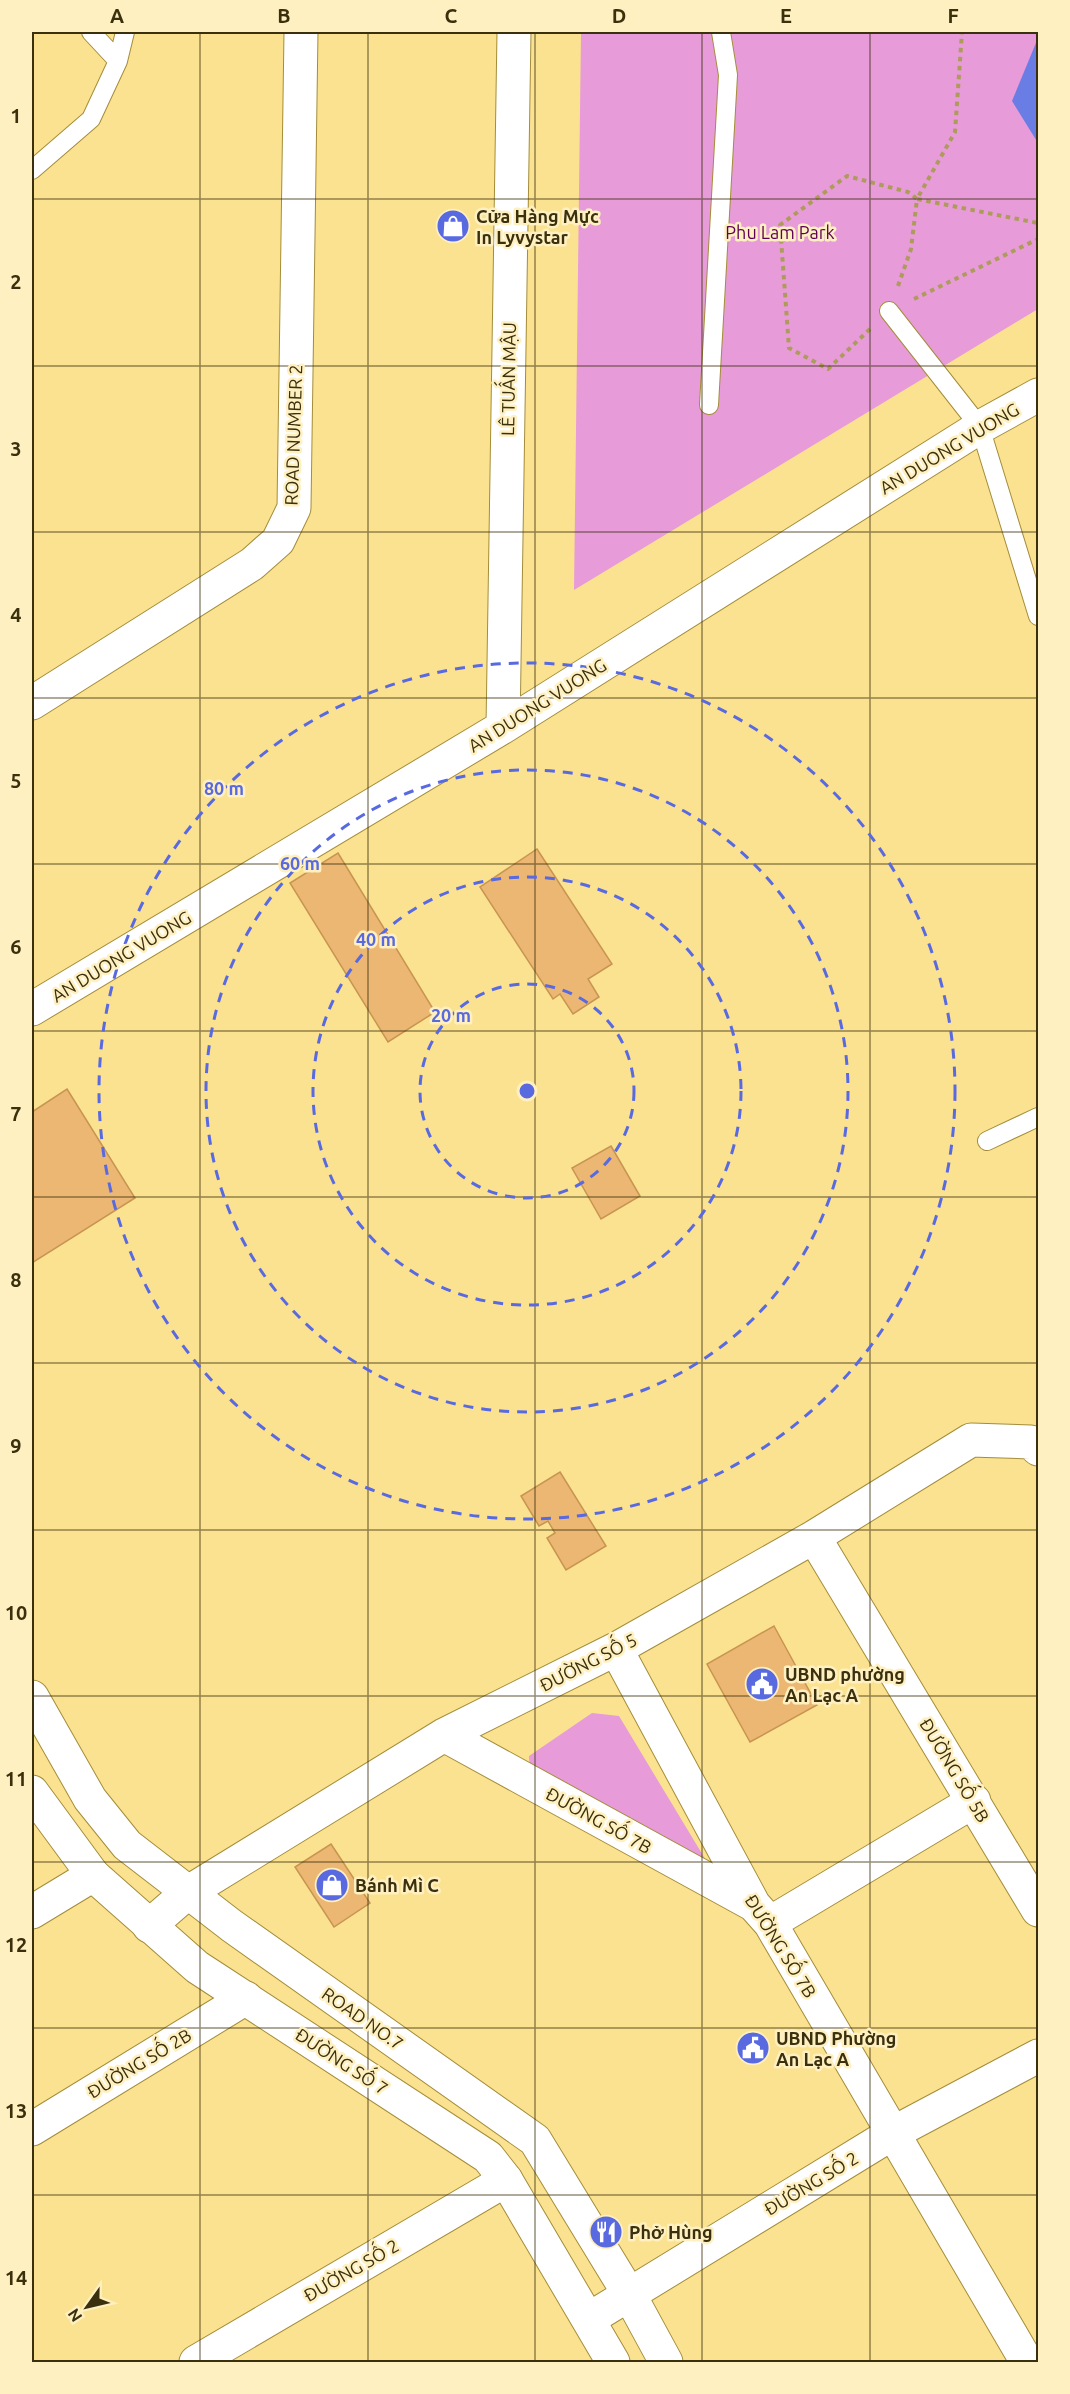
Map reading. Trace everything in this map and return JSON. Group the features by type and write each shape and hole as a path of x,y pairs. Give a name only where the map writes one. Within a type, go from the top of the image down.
{"street":[{"name":"ROAD NUMBER 2","path":"32,703 252,564 278,541 294,508 301,32"},
{"name":"LÊ TUẤN MẬU","path":"503,728 514,32"},
{"name":"AN DUONG VUONG","path":"32,1009 503,728 980,427 1038,395"},
{"name":"ĐƯỜNG SỐ 5","path":"149,1926 188,1893 444,1735 616,1649 814,1537 971,1440 1031,1442 1038,1449"},
{"name":"ĐƯỜNG SỐ 5B","path":"814,1537 1038,1910"},
{"name":"ĐƯỜNG SỐ 7B","path":"616,1649 762,1914 1028,2362"},
{"name":"ROAD NO.7","path":"32,1697 98,1808 127,1845 188,1893 535,2140 629,2294 666,2362"},
{"name":"ĐƯỜNG SỐ 7B","path":"444,1735 762,1914"},
{"name":"ĐƯỜNG SỐ 7","path":"32,1792 93,1875 197,1967 488,2157 506,2180 613,2362"},
{"path":"762,1914 974,1801"},
{"path":"32,1912 93,1875"},
{"name":"ĐƯỜNG SỐ 2B","path":"32,2128 246,1998"},
{"name":"ĐƯỜNG SỐ 2","path":"589,2319 893,2133 1038,2056"},
{"name":"ĐƯỜNG SỐ 2","path":"196,2362 506,2180"}],"lane":[{"path":"91,32 118,60"},
{"path":"32,170 91,119 118,60 125,32"},
{"path":"709,405 728,75 721,32"},
{"path":"889,311 980,427 1038,616"},
{"path":"987,1141 1038,1117"}],"path":[{"path":"917,200 955,132 962,32"},
{"path":"789,348 780,225 848,176 908,192 917,200 1038,223"},
{"path":"889,311 1038,239"}],"green space":[{"name":"Phu Lam Park","path":"581,32 1038,32 1038,309 574,590"},
{"path":"592,1713 619,1716 710,1867 530,1773 529,1756"}],"water":[{"path":"1038,38 1038,143 1012,101"}],"building":[{"path":"537,849 612,964 588,979 599,997 573,1014 560,994 553,999 480,887"},
{"path":"338,853 435,1012 388,1042 290,883"},
{"path":"67,1089 135,1198 32,1263 32,1112"},
{"path":"611,1146 640,1196 601,1219 572,1168"},
{"path":"560,1472 606,1546 566,1570 547,1538 555,1533 548,1521 539,1526 521,1496"},
{"name":"UBND phường An Lạc A","path":"774,1626 817,1705 750,1742 707,1664"},
{"name":"Bánh Mì C","path":"331,1844 370,1903 334,1927 295,1867"}],"place":[{"name":"Cửa Hàng Mực In Lyvystar","path":"453,226"},
{"name":"UBND phường An Lạc A","path":"762,1684"},
{"name":"Bánh Mì C","path":"332,1885"},
{"name":"UBND Phường An Lạc A","path":"753,2048"},
{"name":"Phở Hùng","path":"606,2232"}]}
